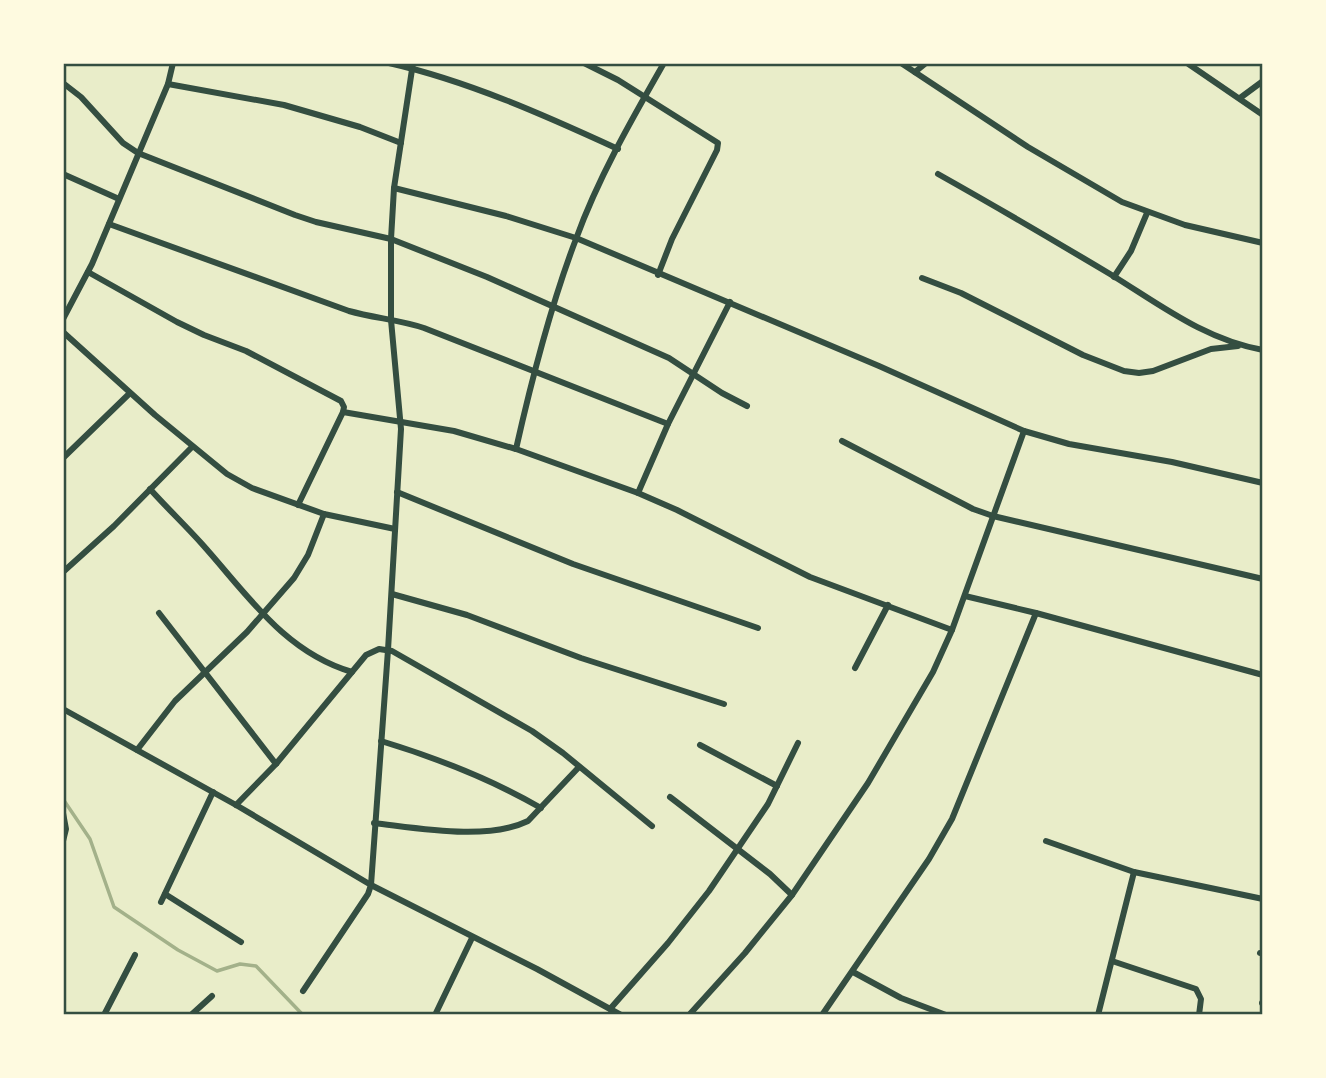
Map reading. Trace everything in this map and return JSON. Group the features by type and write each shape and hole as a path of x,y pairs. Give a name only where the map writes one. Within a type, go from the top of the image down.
{"street":[{"path":"63,319 109,224 168,84 173,63"},
{"path":"389,63 413,66 510,102 618,149"},
{"path":"584,63 646,97 718,144 672,239 658,275"},
{"path":"516,449 534,371 576,239 618,149 664,63"},
{"path":"901,63 1084,181 1122,202 1185,225 1263,243"},
{"path":"915,72 926,63"},
{"path":"1187,63 1263,115"},
{"path":"303,991 368,894 371,885 392,594 400,422 391,320 391,239 394,188 413,66"},
{"path":"1240,98 1263,80"},
{"path":"63,83 81,97 123,143 138,153 316,222 391,239 487,276 554,309 669,358 747,406"},
{"path":"168,84 284,105 360,127 401,143"},
{"path":"63,174 119,199"},
{"path":"937,174 1191,325 1239,346 1263,350"},
{"path":"394,188 494,212 576,239 658,275 730,302 1024,432 1069,444 1172,462 1263,483"},
{"path":"1114,277 1131,251 1147,213"},
{"path":"109,224 338,307 424,328 668,424"},
{"path":"88,272 177,322 246,351 331,395 343,404 343,412 298,505"},
{"path":"922,278 961,293 1083,355 1124,370 1139,373 1153,371 1211,349 1239,346"},
{"path":"638,493 668,424 730,302"},
{"path":"63,332 192,447 227,474 252,488 324,514 395,528"},
{"path":"63,458 130,393"},
{"path":"343,412 454,431 516,449 638,493 810,577 952,630"},
{"path":"689,1015 745,953 792,895 868,783 933,672 965,596 1024,432"},
{"path":"842,441 973,509 993,516 1263,579"},
{"path":"63,572 114,526 192,447"},
{"path":"150,489 202,544 262,615 291,641 327,662 352,672"},
{"path":"397,492 573,564 758,628"},
{"path":"137,750 175,701 262,615 294,579 324,514"},
{"path":"392,594 467,615 581,658 724,704"},
{"path":"965,596 1263,675"},
{"path":"855,668 888,605"},
{"path":"159,613 276,764"},
{"path":"822,1015 929,859 952,819 1035,613"},
{"path":"236,805 276,764 352,672 372,651 379,649 388,650 503,713 542,738 652,826"},
{"path":"63,709 236,805 371,885 621,1015"},
{"path":"381,741 455,766 501,786 541,808"},
{"path":"610,1009 709,891 754,827 798,743"},
{"path":"700,745 777,786"},
{"path":"374,823 431,830 475,831 508,828 528,821 579,767"},
{"path":"161,902 212,792"},
{"path":"670,797 737,848 792,895"},
{"path":"63,814 66,829 63,841"},
{"path":"1045,841 1134,872 1263,899"},
{"path":"1098,1015 1134,872"},
{"path":"165,894 241,942"},
{"path":"435,1015 472,937"},
{"path":"104,1015 135,955"},
{"path":"1112,961 1196,989 1201,999 1199,1015"},
{"path":"853,972 901,998 946,1015"},
{"path":"191,1015 212,996"}],"waterway":[{"path":"63,799 90,839 114,907 178,950 217,971 240,964 256,966 303,1015"}]}
